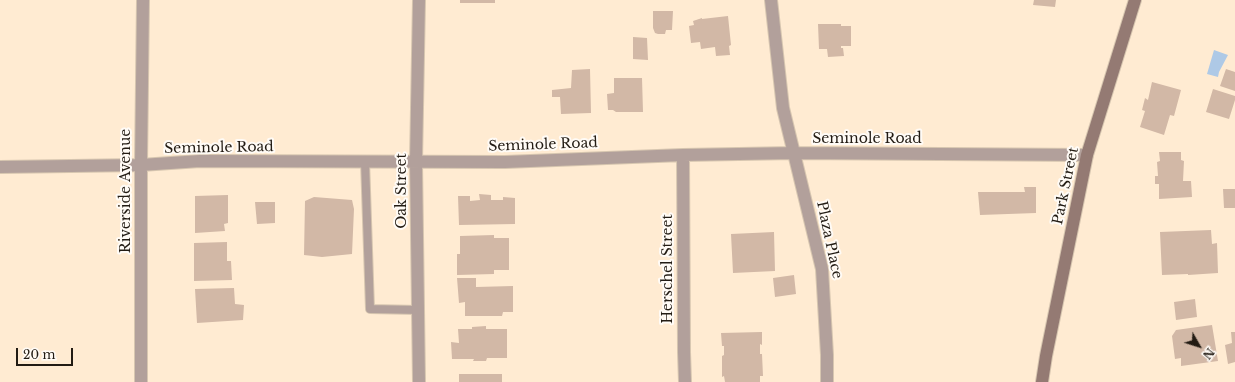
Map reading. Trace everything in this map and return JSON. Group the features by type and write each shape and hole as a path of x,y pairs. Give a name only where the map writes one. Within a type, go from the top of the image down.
{"street":[{"name":"Riverside Avenue","path":"141,382 143,0"},
{"name":"Oak Street","path":"419,0 416,162 419,382"},
{"path":"771,0 783,108 794,153"},
{"name":"Park Street","path":"1042,382 1087,155 1135,0"},
{"name":"Seminole Road","path":"0,167 141,165 200,161 505,162 683,155 794,153 1087,155"},
{"name":"Plaza Place","path":"794,153 822,269 827,382"},
{"name":"Herschel Street","path":"683,155 685,382"}],"lane":[{"path":"365,161 370,309 418,310"}],"water":[{"path":"1214,50 1228,55 1218,77 1207,74"}],"building":[{"path":"460,0 495,0 495,3 460,3"},
{"path":"1034,0 1056,0 1055,7 1033,5"},
{"path":"653,11 673,11 672,30 666,30 665,34 655,33 653,28"},
{"path":"728,16 731,45 729,46 730,55 716,56 715,47 701,49 700,42 691,43 689,26 694,25 693,21 702,18"},
{"path":"818,24 841,24 841,26 851,26 851,46 841,46 841,48 843,48 844,56 828,57 827,49 819,49"},
{"path":"633,37 647,38 648,60 633,59"},
{"path":"590,69 591,113 561,114 560,97 552,97 552,90 571,88 572,70"},
{"path":"1226,69 1235,72 1235,91 1220,86"},
{"path":"614,78 642,78 643,112 616,112 613,110 608,110 607,94 614,93"},
{"path":"1152,82 1181,90 1174,116 1170,115 1164,135 1140,127 1145,111 1142,110 1145,98 1148,100"},
{"path":"1213,89 1235,96 1229,119 1206,112"},
{"path":"1159,152 1181,152 1181,160 1184,161 1183,181 1191,181 1192,197 1159,199 1159,184 1155,184 1155,176 1158,176 1157,162 1160,161"},
{"path":"1024,187 1036,187 1036,213 980,215 978,192 1025,192"},
{"path":"1223,189 1235,189 1235,208 1224,208"},
{"path":"479,194 491,195 491,200 503,200 503,197 515,198 515,224 459,225 458,196 470,196 470,201 480,200"},
{"path":"228,195 228,223 224,224 225,231 195,233 195,196"},
{"path":"314,197 352,200 354,209 352,254 322,257 304,255 305,201"},
{"path":"255,202 275,202 275,223 257,224"},
{"path":"1211,230 1212,244 1217,243 1218,273 1162,275 1160,232"},
{"path":"774,232 775,271 733,273 731,234"},
{"path":"494,235 494,238 509,238 509,270 494,270 494,274 457,275 457,254 460,254 460,236"},
{"path":"227,242 227,261 231,261 232,280 194,281 194,243"},
{"path":"794,275 796,294 775,297 773,278"},
{"path":"457,278 476,278 476,287 513,286 513,312 503,312 502,316 465,316 465,302 459,303"},
{"path":"234,288 235,304 244,305 243,320 197,323 195,289"},
{"path":"1195,299 1197,317 1176,320 1174,302"},
{"path":"1212,325 1218,361 1181,366 1181,358 1175,359 1172,336 1176,330"},
{"path":"486,326 486,329 507,329 507,358 487,358 486,361 473,361 474,359 452,359 451,342 459,343 458,329 472,329 472,327"},
{"path":"762,332 760,354 762,354 763,376 760,376 760,382 725,382 724,376 722,377 722,356 724,355 724,346 722,346 721,333"},
{"path":"1231,332 1235,332 1235,362 1228,364 1225,345 1232,343"},
{"path":"459,374 502,374 502,382 459,382"}]}
